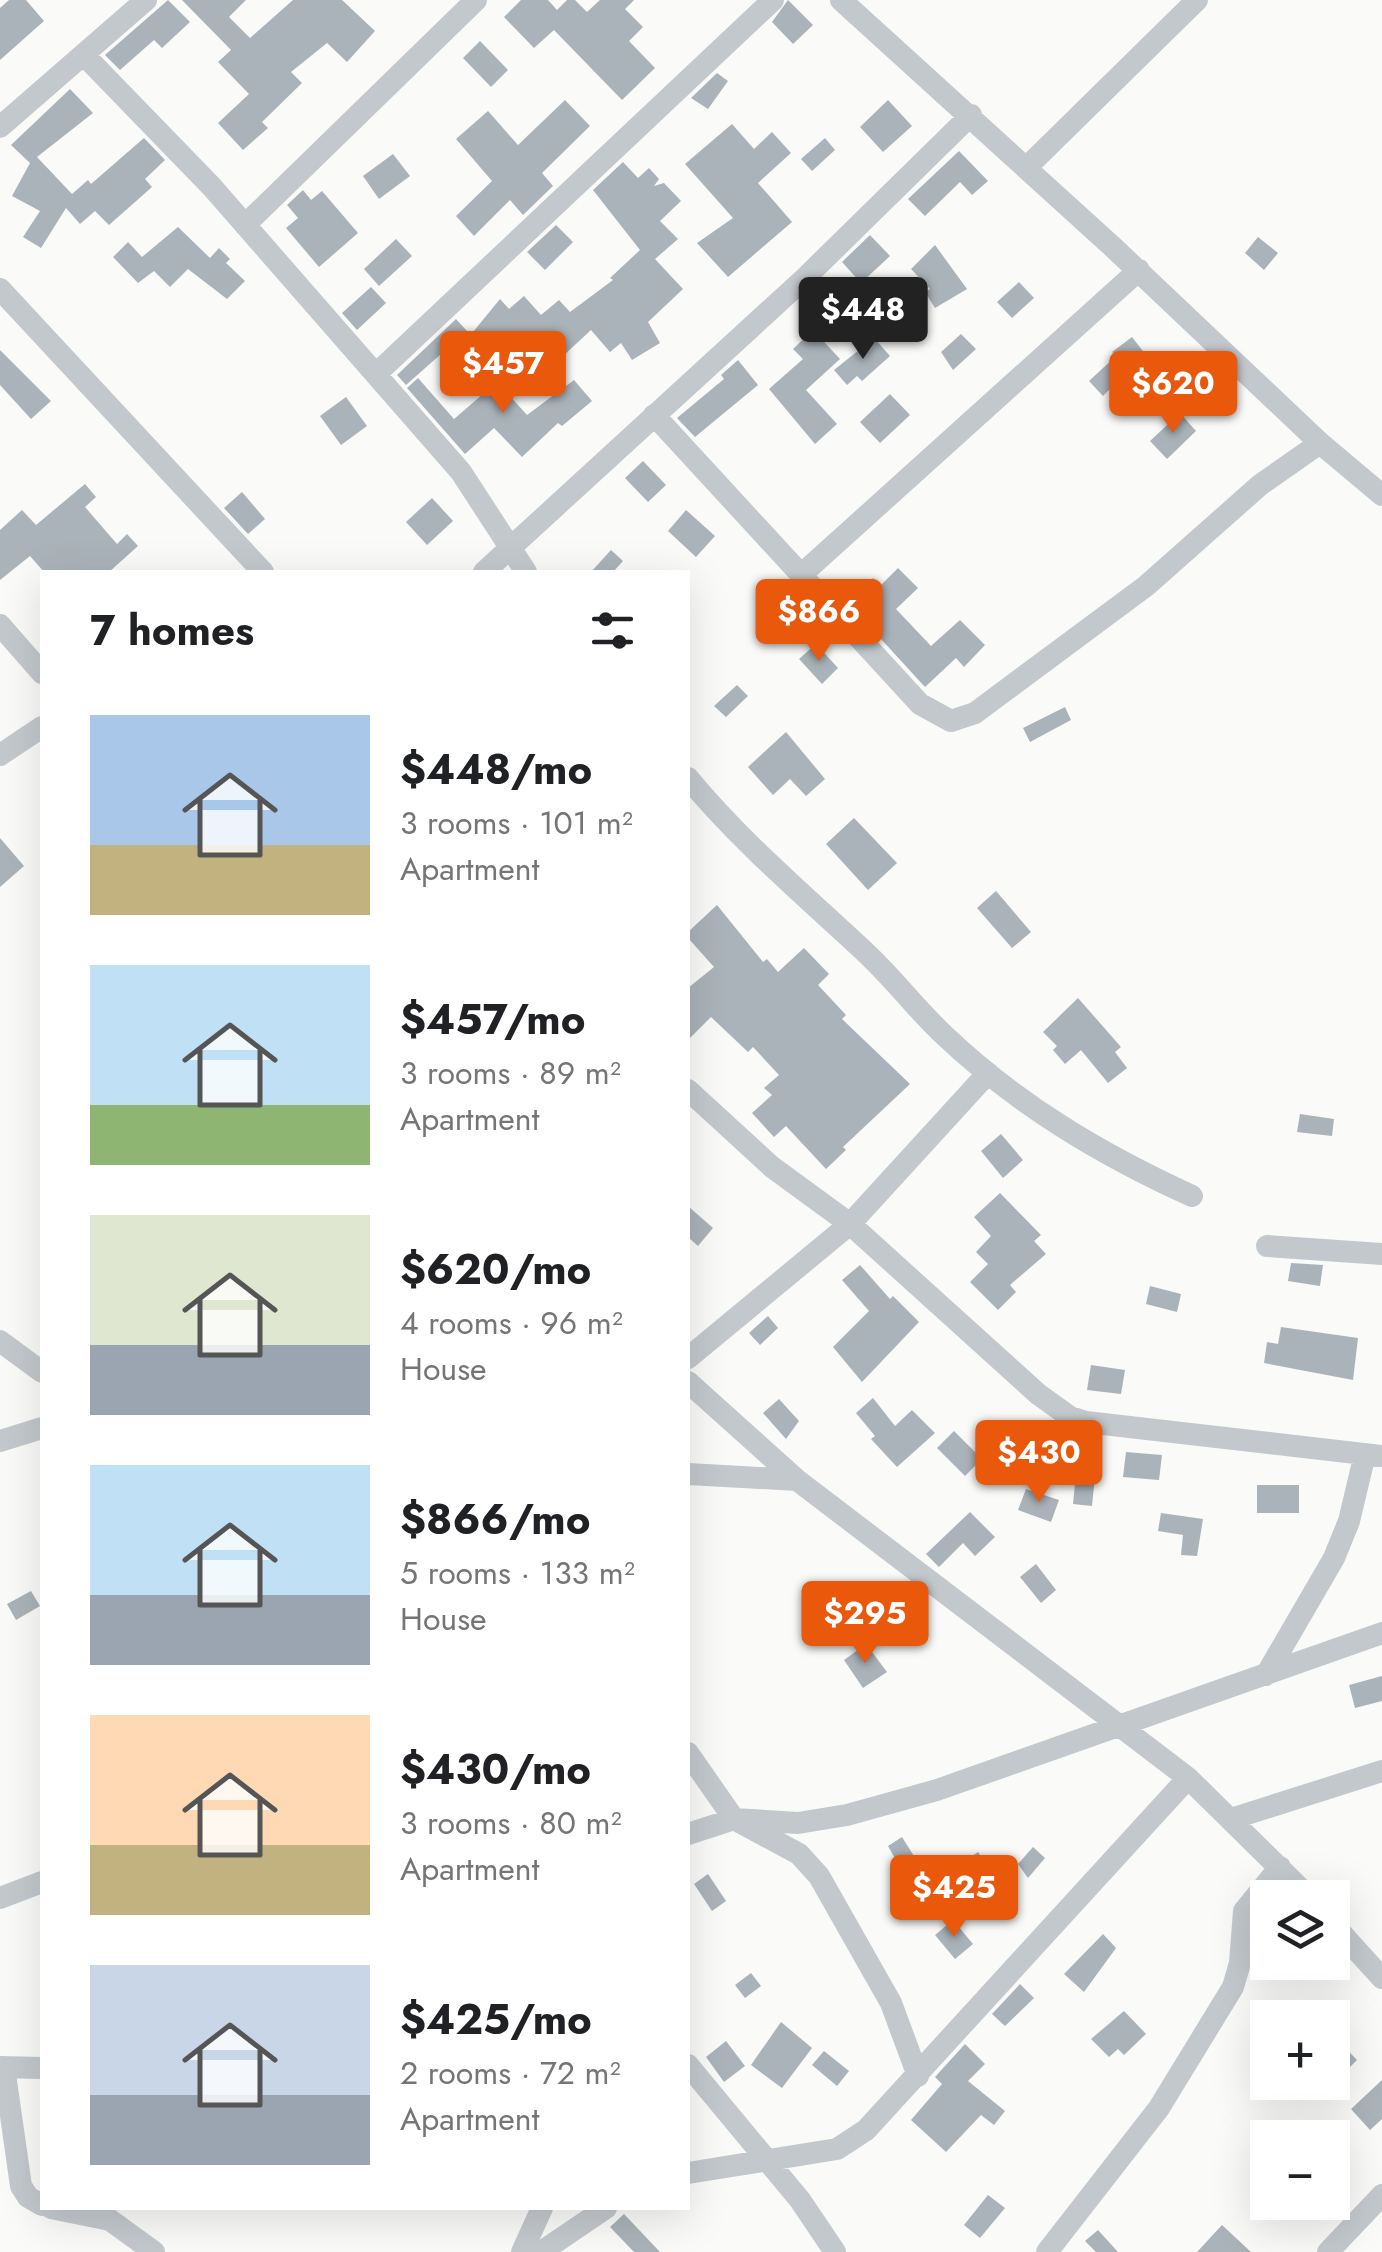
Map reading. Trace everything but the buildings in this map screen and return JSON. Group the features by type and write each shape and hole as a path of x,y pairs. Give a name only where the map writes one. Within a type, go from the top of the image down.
{"street":[{"path":"1,123 146,0"},
{"path":"245,226 476,0"},
{"path":"376,374 774,0"},
{"path":"841,0 1028,168 1320,443 1378,487"},
{"path":"1028,168 1197,0"},
{"path":"84,55 245,226 461,472 525,570"},
{"path":"486,570 806,277 970,115"},
{"path":"802,574 1138,270"},
{"path":"0,289 260,570"},
{"path":"654,415 920,704 938,717 962,720 1146,586 1260,485 1320,443"},
{"path":"0,625 40,671"},
{"path":"0,755 40,728"},
{"path":"690,780 724,822 1020,1101 1081,1140 1192,1196"},
{"path":"690,1356 850,1224 988,1073"},
{"path":"690,1092 772,1167 850,1224 1038,1394 1070,1417 1118,1427 1373,1455 1334,1558 1266,1675"},
{"path":"1267,1246 1382,1254"},
{"path":"0,1341 40,1371"},
{"path":"690,1384 797,1480 1188,1778 1293,1880"},
{"path":"0,1441 40,1429"},
{"path":"690,1474 797,1480"},
{"path":"690,1833 734,1819 798,1824 937,1790 1382,1633"},
{"path":"690,1756 734,1819 800,1854 820,1876 892,2003 918,2076"},
{"path":"1230,1819 1382,1772"},
{"path":"690,2173 837,2149 866,2130 1188,1778"},
{"path":"1047,2252 1160,2108 1233,1987 1240,1962 1244,1912 1280,1866"},
{"path":"0,1898 40,1883"},
{"path":"1350,1943 1382,1978"},
{"path":"40,2068 2,2067 21,2186 28,2197 40,2203"},
{"path":"690,2068 828,2235 835,2252"},
{"path":"1328,2252 1382,2194"},
{"path":"61,2210 110,2220 154,2252"},
{"path":"522,2252 541,2210"},
{"path":"541,2252 603,2210"}]}
